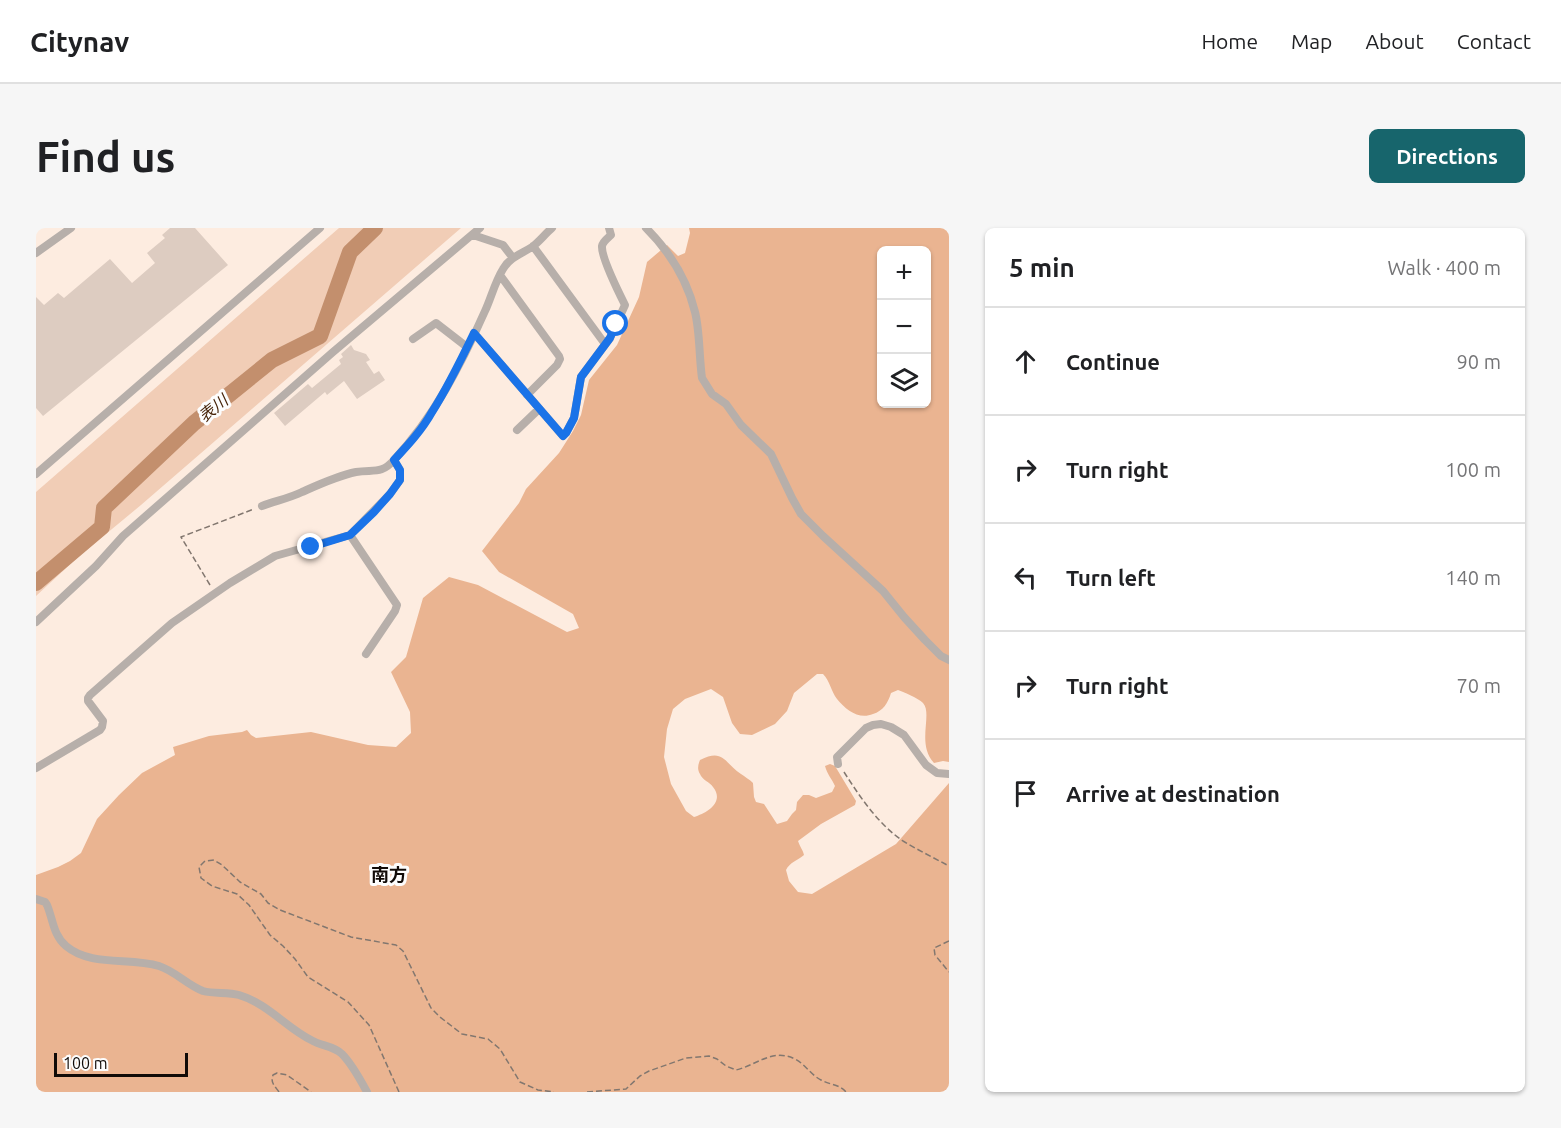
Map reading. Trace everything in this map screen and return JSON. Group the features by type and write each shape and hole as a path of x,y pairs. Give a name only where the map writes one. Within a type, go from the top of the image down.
{"street":[{"path":"37,252 71,228"},
{"path":"36,474 320,228"},
{"path":"36,622 96,566 123,536 333,352 480,228"},
{"path":"262,506 341,476 365,471 382,471 389,466 432,414 474,333 503,269 513,258 533,246 552,228"},
{"path":"474,333 563,436 574,418 581,377 610,338 625,305 602,247 611,235 609,228"},
{"path":"646,228 664,247 684,278 696,313 701,372 707,387 771,454 801,514 883,591 925,640 941,656 949,660"},
{"path":"473,235 503,245 513,258"},
{"path":"533,246 605,344"},
{"path":"500,275 560,359 557,365 527,395"},
{"path":"413,339 436,323 467,347"},
{"path":"517,430 540,409"},
{"path":"36,768 100,730 103,722 89,705 90,695 172,623 275,556 350,535 390,494 400,480 400,470 394,460"},
{"path":"350,535 397,605 366,654"},
{"path":"838,764 837,757 840,753 866,728 873,724 881,724 904,735 926,765 937,773 949,774"},
{"path":"36,899 47,905 56,933 60,941 68,948 87,957 159,966 204,991 237,995 263,1005 311,1040 336,1049 344,1055 367,1092"}],"path":[{"path":"215,593 181,537 262,506"},
{"path":"838,764 870,811 885,826 901,840 949,866"},
{"path":"399,1092 369,1025 348,1002 308,977 295,959 270,935 249,905 237,894 212,886 201,878 199,867 205,861 214,860 222,865 240,882 261,894 268,903 280,910 351,937 396,945 403,951 431,1008 440,1017 462,1034 488,1039 500,1048 520,1082 538,1090 554,1092"},
{"path":"949,940 934,948 935,955 949,972"},
{"path":"587,1092 626,1089 649,1071 686,1058 709,1056 736,1070 774,1055 795,1059 817,1078 840,1086 846,1092"},
{"path":"279,1092 272,1079 277,1073 287,1076 311,1092"}],"shaded area":[{"path":"339,228 461,228 77,558 36,596 36,492"},
{"path":"689,228 949,228 949,762 934,763 929,755 925,739 926,708 921,701 898,690 891,693 887,703 877,713 868,716 858,715 844,707 837,699 823,674 817,674 794,693 787,711 775,724 752,735 740,734 732,723 723,697 711,689 685,699 673,709 667,729 664,757 671,784 686,811 694,817 709,810 717,797 712,785 701,776 698,769 700,760 719,756 753,783 756,802 764,804 777,824 787,821 796,810 797,802 803,795 816,798 832,792 835,786 825,766 830,764 835,766 856,801 855,805 821,824 798,841 804,855 786,870 789,881 798,892 812,894 896,844 949,783 949,1092 36,1092 36,875 58,867 81,853 97,819 142,773 175,755 173,747 209,736 247,730 256,738 311,732 368,745 396,747 411,733 410,712 391,672 406,657 423,598 449,577 478,585 567,632 579,628 573,614 499,572 482,551 519,503 526,489 559,453 573,431 581,415 589,380 617,345 639,297 647,262 667,245 678,256 685,253"}],"building":[{"path":"170,228 195,228 228,265 43,416 36,408 36,297 44,305 58,293 64,298 110,259 132,283 155,263 147,253 165,238 162,235"},
{"path":"351,345 354,350 366,354 370,360 366,362 374,374 379,371 385,380 357,399 344,381 327,395 325,392 285,426 274,413 308,384 312,388 341,364 339,360 343,357 341,354"}],"waterway":[{"name":"表川","path":"36,583 102,527 104,508 194,423 272,360 320,336 350,252 375,228"}],"district":[{"name":"南方","path":"389,875"}],"route":[{"path":"311,547 350,535 390,494 400,480 400,470 394,460 432,414 474,333 563,436 574,418 581,377 610,338 616,324"}]}
